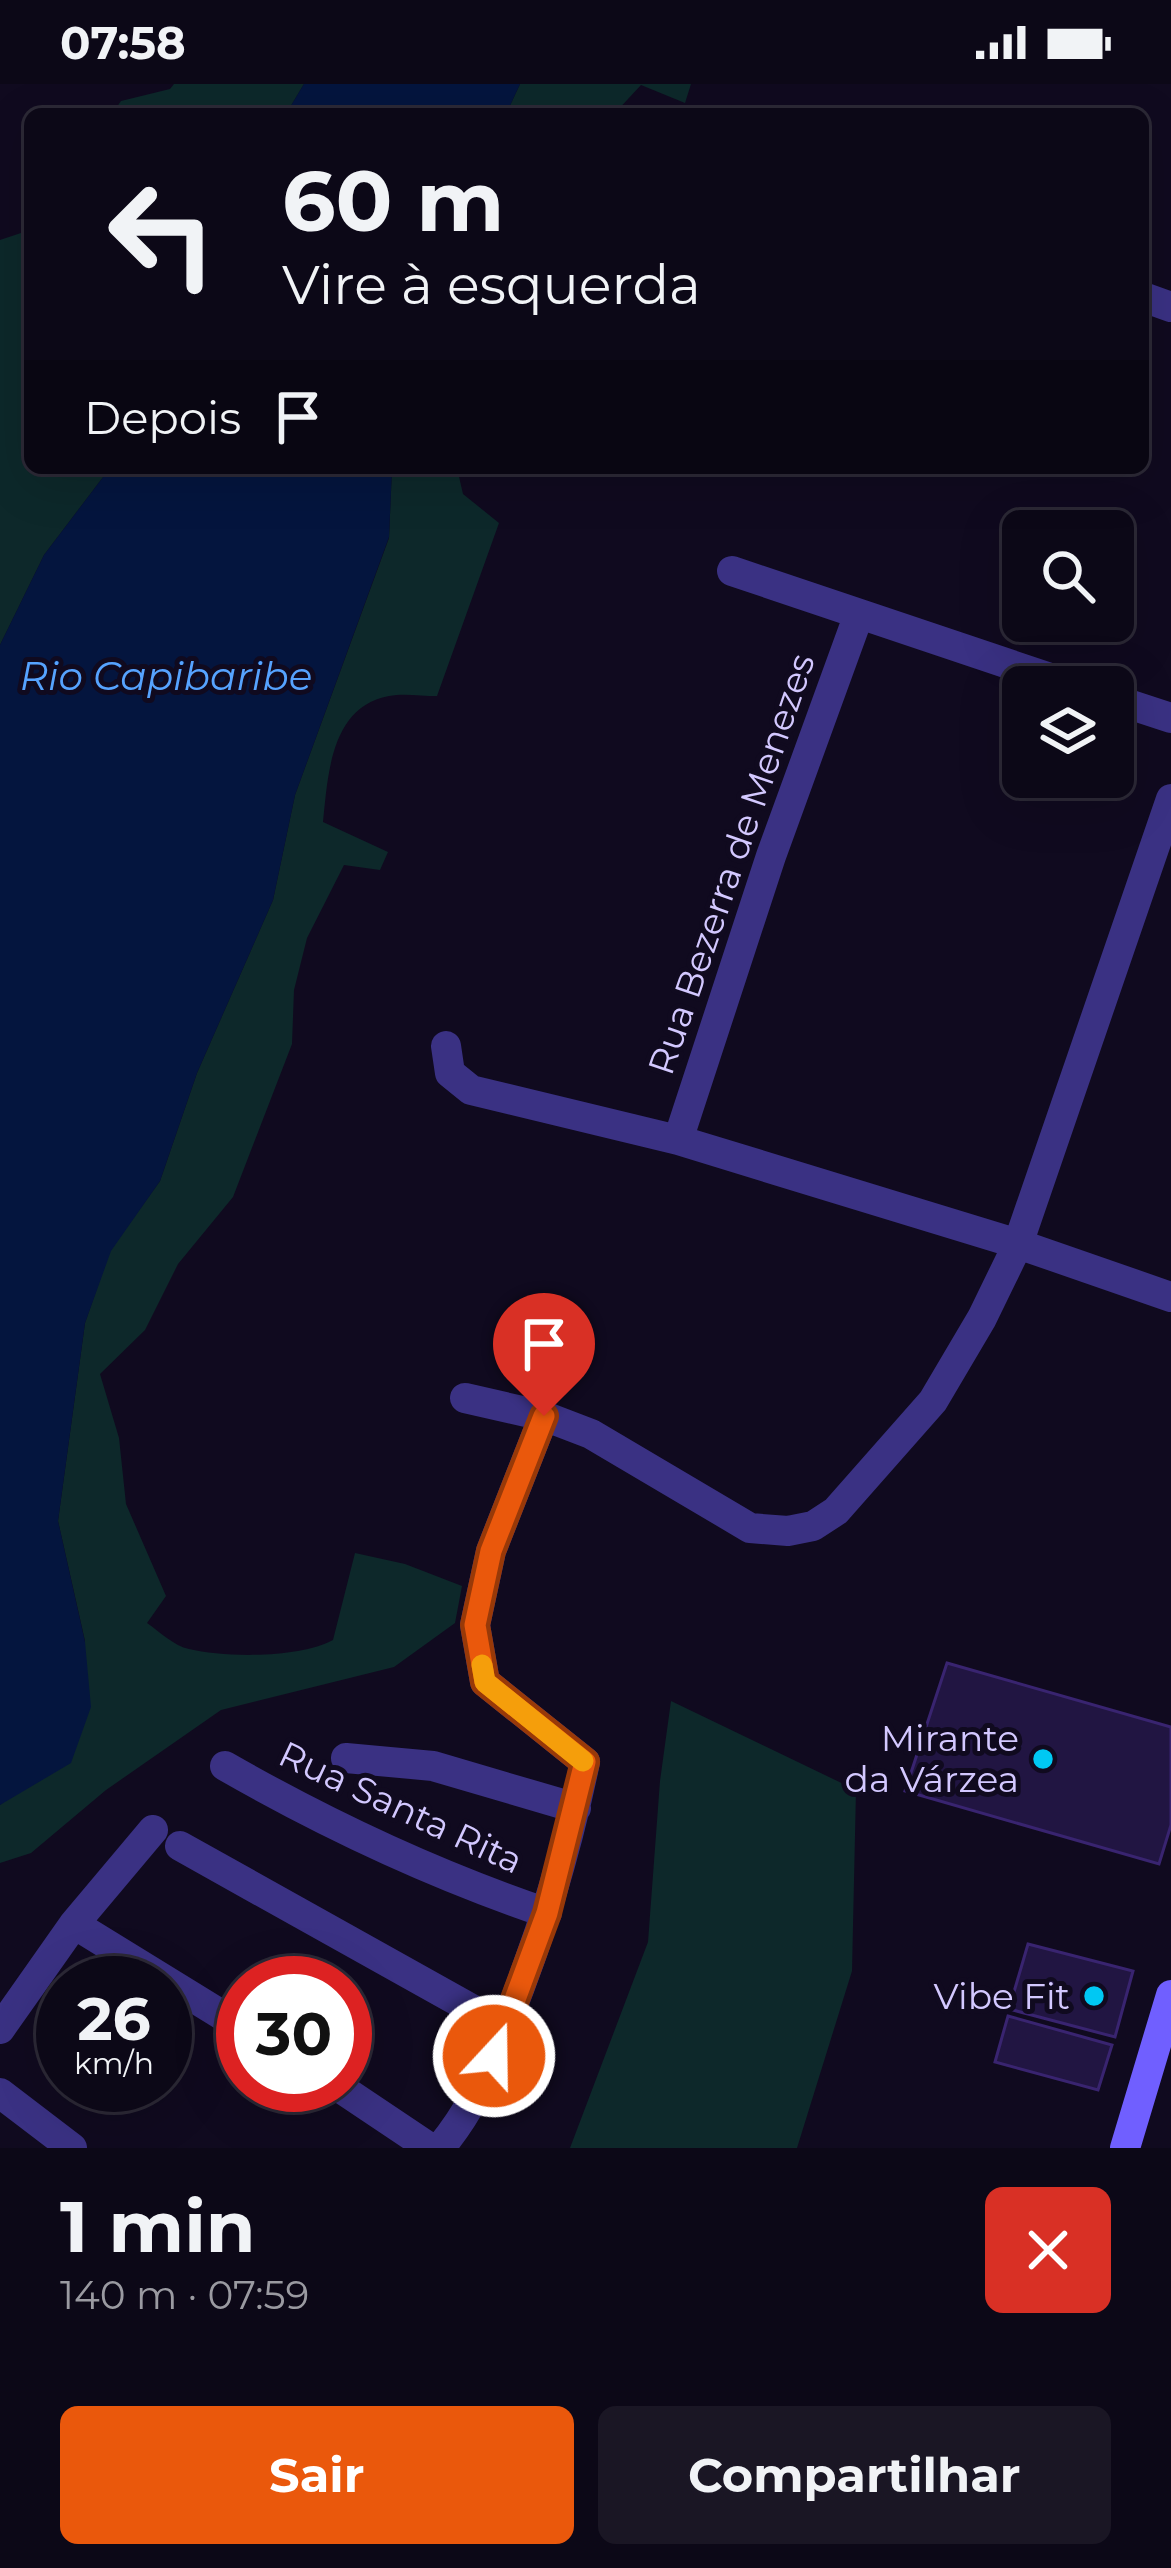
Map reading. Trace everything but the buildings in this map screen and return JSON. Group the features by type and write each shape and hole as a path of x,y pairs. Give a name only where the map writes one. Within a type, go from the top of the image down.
{"main road":[{"path":"1125,2148 1171,1995"}],"street":[{"path":"732,572 1014,666"},
{"name":"Rua Bezerra de Menezes","path":"678,1140 771,856 859,614"},
{"path":"1134,706 1171,718"},
{"path":"465,1398 544,1416 591,1434 750,1528 788,1531 813,1526 836,1511 933,1401 1018,1244 1171,800"},
{"path":"446,1046 450,1073 471,1090 678,1140 1018,1244 1171,1297"},
{"path":"440,2148 484,2085 547,1913 585,1762 485,1682 475,1625 491,1551 544,1416"},
{"path":"346,1758 433,1766 575,1808"},
{"name":"Rua Santa Rita","path":"226,1766 382,1847 547,1913"},
{"path":"0,2029 74,1924 153,1830"},
{"path":"180,1846 504,2026"},
{"path":"74,1924 216,2011"},
{"path":"0,2092 73,2148"},
{"path":"372,2109 430,2148"}],"green space":[{"path":"174,84 304,84 290,108 116,108 121,101"},
{"path":"520,84 691,84 685,103 641,85 620,108 509,108"},
{"path":"24,232 24,474 105,474 44,555 0,645 0,240"},
{"path":"392,474 458,474 463,494 499,523 437,696 394,695 369,703 354,714 336,746 323,822 388,852 380,870 344,865 307,938 294,990 292,1044 233,1197 178,1264 145,1330 100,1374 119,1438 126,1504 166,1596 147,1623 167,1638 189,1649 242,1655 302,1650 333,1640 355,1553 405,1564 462,1586 455,1623 394,1667 221,1710 106,1790 31,1853 0,1863 0,1805 85,1641 58,1521 85,1323 110,1251 160,1181 197,1073 273,900 295,795 389,538"},
{"path":"671,1701 856,1790 852,1971 797,2148 570,2148 648,1942"}],"water":[{"path":"304,84 520,84 509,108 290,108"},
{"name":"Rio Capibaribe","path":"105,474 392,474 389,537 295,795 273,900 197,1073 160,1181 111,1251 85,1323 58,1521 85,1642 91,1707 71,1763 0,1805 0,645 44,555"}],"slow traffic":[{"path":"482,1665 485,1682 583,1761"}],"place":[{"name":"Mirante da Várzea","path":"1043,1759"},
{"name":"Vibe Fit","path":"1094,1996"}],"route":[{"path":"494,2056 547,1913 585,1762 485,1682 475,1625 491,1551 544,1416"}]}
